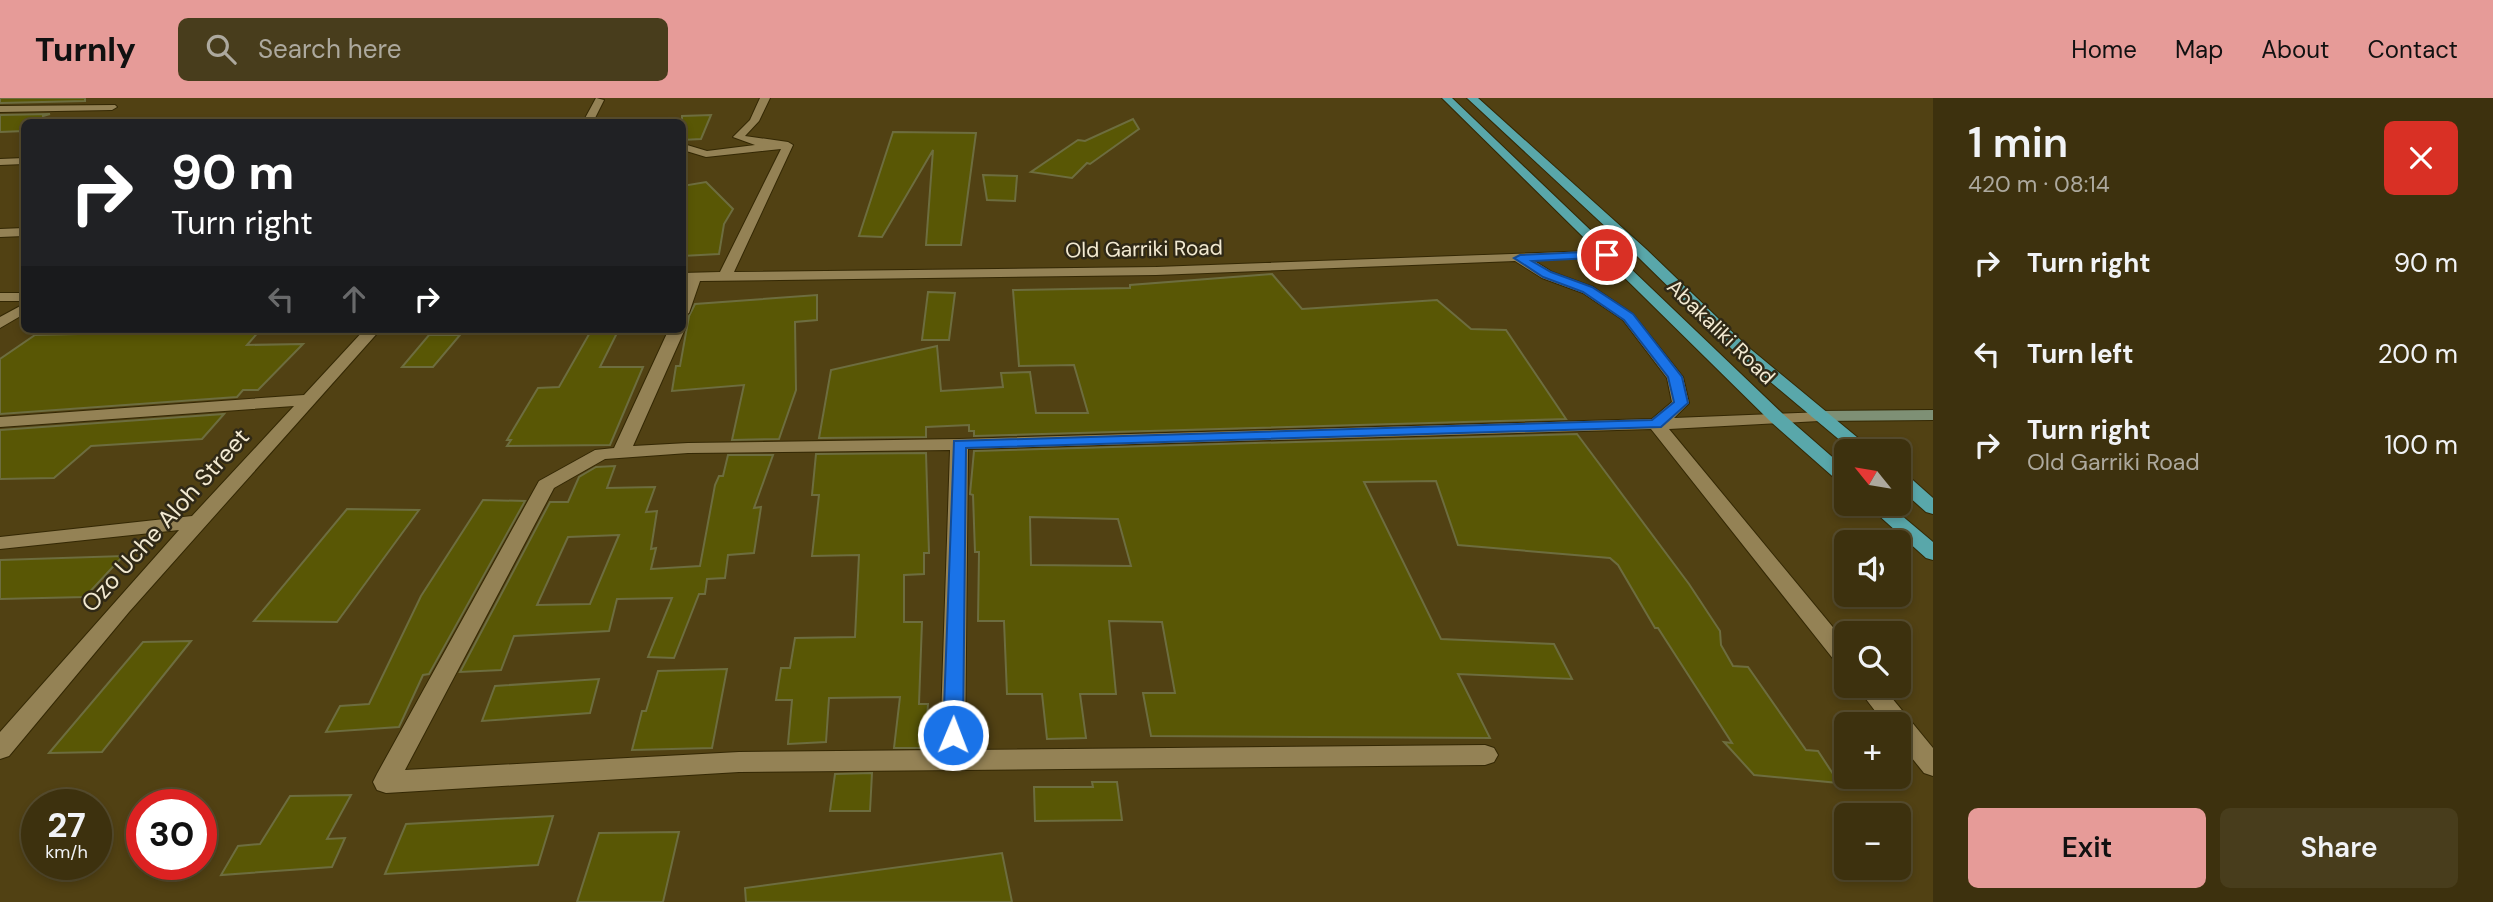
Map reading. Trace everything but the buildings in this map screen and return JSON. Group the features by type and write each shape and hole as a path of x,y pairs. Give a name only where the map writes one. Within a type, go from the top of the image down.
{"highway":[{"name":"Abakaliki Road","path":"1447,98 1777,418 1834,468"},
{"name":"Abakaliki Road","path":"1472,98 1641,251 1742,350 1849,439"},
{"path":"1911,489 1933,508"},
{"path":"1890,516 1933,553"}],"main road":[{"path":"1819,416 1933,415"}],"street":[{"path":"765,98 754,121 738,137 751,142 788,145"},
{"path":"589,119 599,100"},
{"path":"0,109 112,107"},
{"path":"687,148 706,154 788,145"},
{"path":"726,275 788,145"},
{"path":"0,162 21,162"},
{"path":"0,233 21,232"},
{"name":"Old Garriki Road","path":"688,277 1156,271 1607,255 1641,251"},
{"path":"1520,258 1547,275 1588,290 1628,317 1675,377 1681,403 1656,424"},
{"path":"0,297 21,297"},
{"path":"0,324 21,310"},
{"name":"Ozo Uche Aloh Street","path":"0,749 197,522 369,333"},
{"path":"621,452 675,333"},
{"path":"0,422 306,400"},
{"path":"1485,755 739,762 386,782 546,485 601,454 688,448 959,444 1656,424 1819,416"},
{"path":"1656,424 1834,644"},
{"path":"952,762 959,444"},
{"path":"0,543 197,522"},
{"path":"1878,698 1933,766"}],"route":[{"path":"953,735 959,444 1656,424 1681,403 1675,377 1653,347 1628,317 1588,290 1547,275 1520,258 1607,255"}]}
